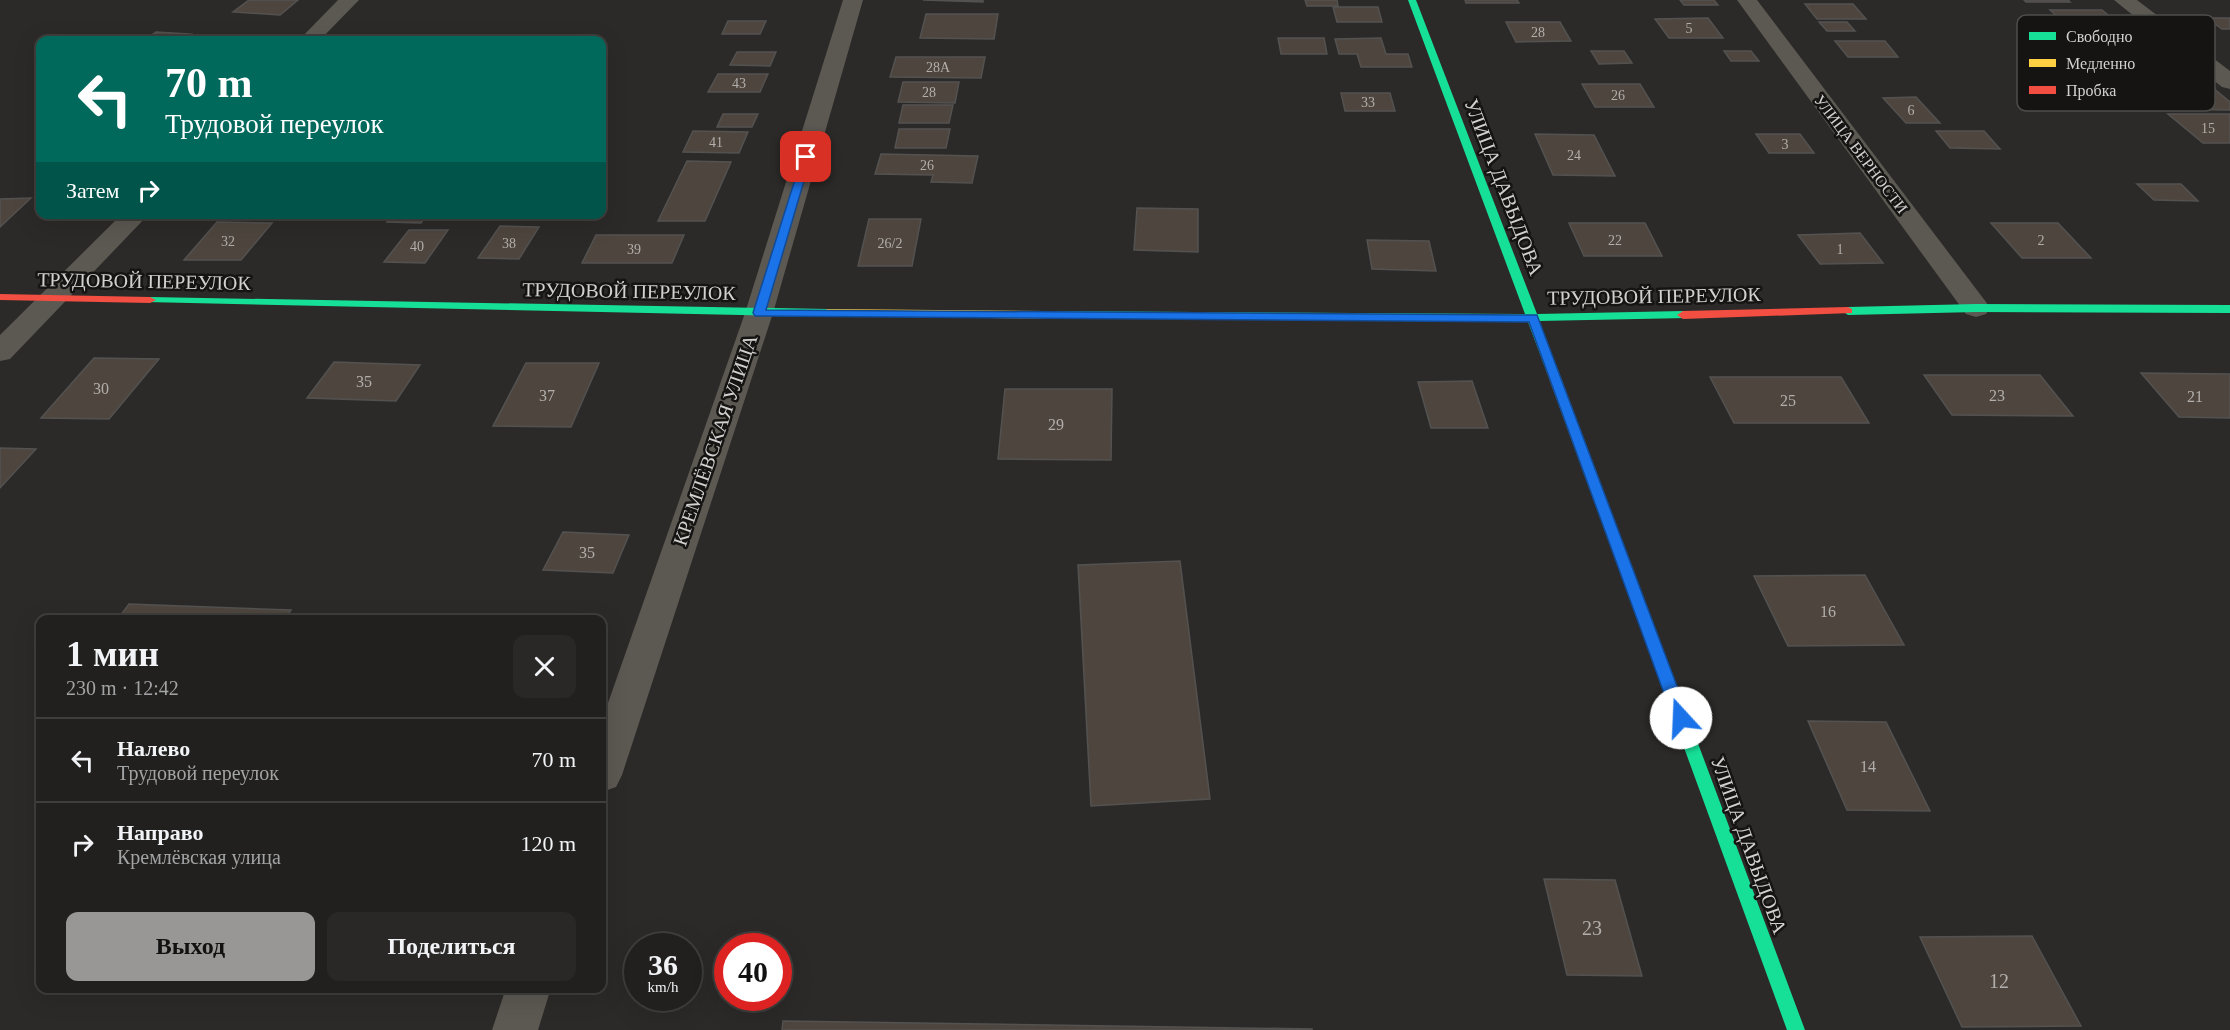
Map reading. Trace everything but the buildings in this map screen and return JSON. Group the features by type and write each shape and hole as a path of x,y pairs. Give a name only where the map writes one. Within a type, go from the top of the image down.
{"street":[{"path":"313,36 349,0"},
{"name":"КРЕМЛЁВСКАЯ УЛИЦА","path":"606,763 759,313 853,0"},
{"name":"УЛИЦА ДАВЫДОВА","path":"1412,0 1533,318 1796,1030"},
{"name":"УЛИЦА ВЕРНОСТИ","path":"1747,0 1976,308"},
{"path":"2124,0 2143,15"},
{"path":"2215,70 2230,82"},
{"path":"0,352 131,219"},
{"name":"ТРУДОВОЙ ПЕРЕУЛОК","path":"0,297 759,313 1533,318 1976,308 2230,309"},
{"path":"515,1030 527,993"}],"traffic: fast":[{"path":"1412,0 1552,370"},
{"path":"150,300 827,313"},
{"path":"1848,311 1976,308 2230,309"},
{"path":"1043,315 1533,318 1683,315"},
{"path":"1627,572 1796,1030"}],"traffic: slow":[{"path":"827,313 1043,315"},
{"path":"1552,370 1627,572"}],"traffic: jam":[{"path":"0,297 150,300"},
{"path":"1683,315 1848,311"}],"route":[{"path":"806,157 759,313 1533,318 1681,718"}]}
